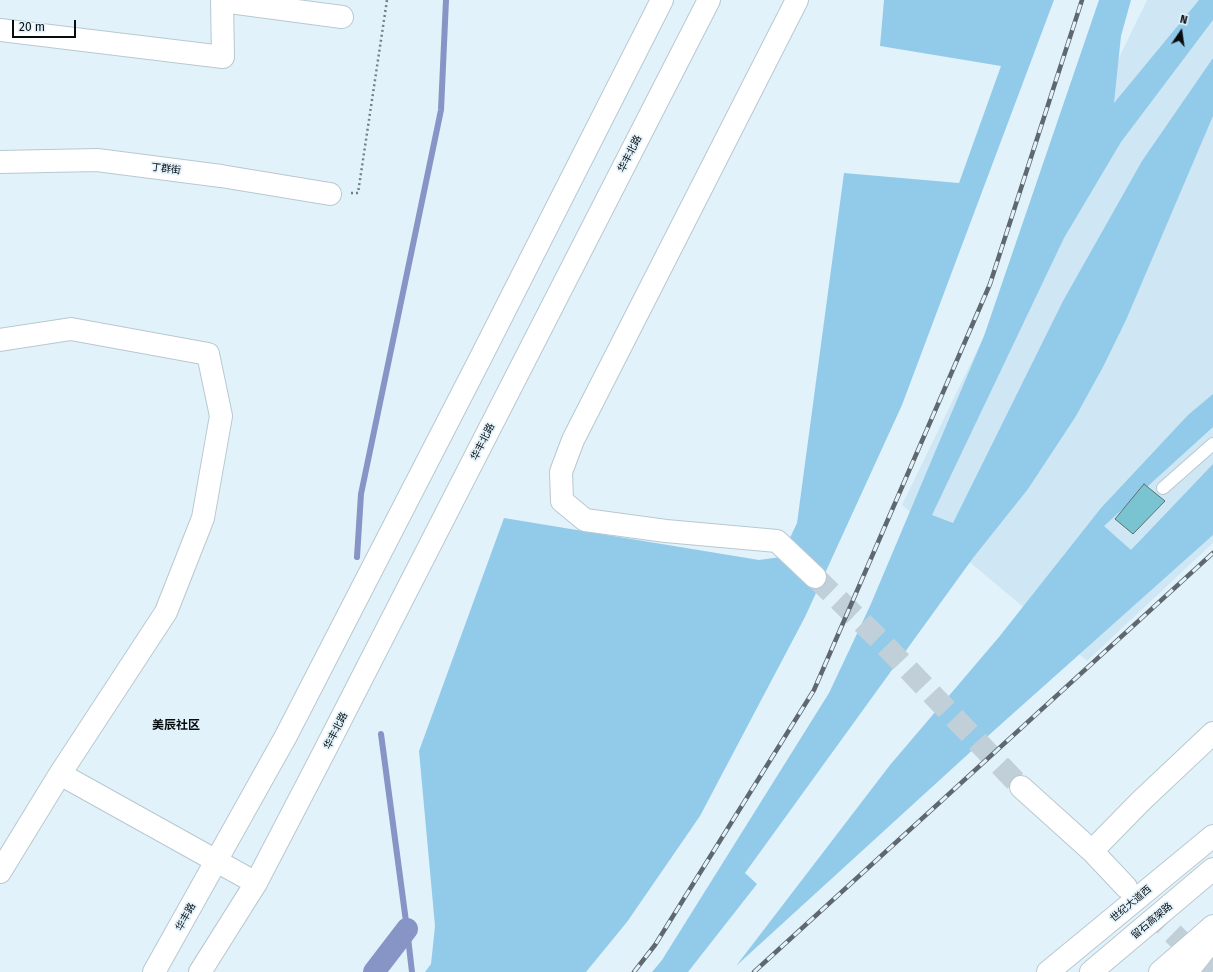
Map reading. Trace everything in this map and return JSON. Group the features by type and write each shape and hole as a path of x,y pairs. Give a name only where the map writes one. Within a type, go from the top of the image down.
{"main road":[{"path":"217,862 289,729 479,361 662,0"},
{"name":"华丰北路","path":"256,884 709,0"},
{"path":"797,0 573,440 561,472 562,501 585,520 666,531 777,541 815,577"},
{"path":"0,30 223,56 222,1 342,16"},
{"name":"丁群街","path":"0,162 97,160 221,176 330,194"},
{"path":"0,340 71,329 208,354 222,416 203,518 166,612 60,774 0,872"},
{"path":"1092,851 1141,801 1213,734"},
{"path":"60,774 256,884 200,972"},
{"path":"1020,786 1092,851 1126,888"},
{"name":"世纪大道西","path":"1048,972 1213,836"},
{"name":"华丰路","path":"154,972 217,862"},
{"name":"留石高架路","path":"1091,972 1213,869"},
{"path":"1160,972 1213,926"},
{"path":"1187,972 1213,939"}],"lane":[{"path":"1163,488 1213,444"}],"path":[{"path":"330,194 358,193 387,0"}],"shaded area":[{"path":"884,0 1054,0 902,405 805,617 700,816 627,922 586,972 425,972 431,964 435,926 419,751 504,518 759,560 781,557 797,523 844,173 959,183 1001,66 880,46"},
{"path":"1099,0 1131,0 1121,36 1114,103 1199,0 1213,0 1213,20 1121,142 1064,238 932,515 953,523 1063,301 1142,161 1213,58 1213,116 1126,320 1103,367 1076,416 1028,489 973,558 745,873 757,884 688,972 652,972 662,960 829,693 870,606 984,336"},
{"path":"1147,0 1213,0 1213,543 1087,661 902,505"},
{"path":"1213,394 1213,427 1104,526 1131,550 1213,464 1213,535 989,735 736,966 890,765 999,637 1101,508 1188,415"}],"building":[{"path":"1144,484 1165,501 1133,534 1115,519"}],"waterway":[{"path":"357,557 361,494 441,110 446,0"},
{"path":"381,734 412,972"},
{"path":"374,972 407,929"}],"tunnel":[{"path":"815,577 880,640 1021,787"},
{"path":"1126,887 1212,972"}],"railway":[{"path":"634,972 655,945 814,690 990,284 1082,0"},
{"path":"754,972 1213,553"}],"district":[{"name":"美辰社区","path":"176,726"}]}
